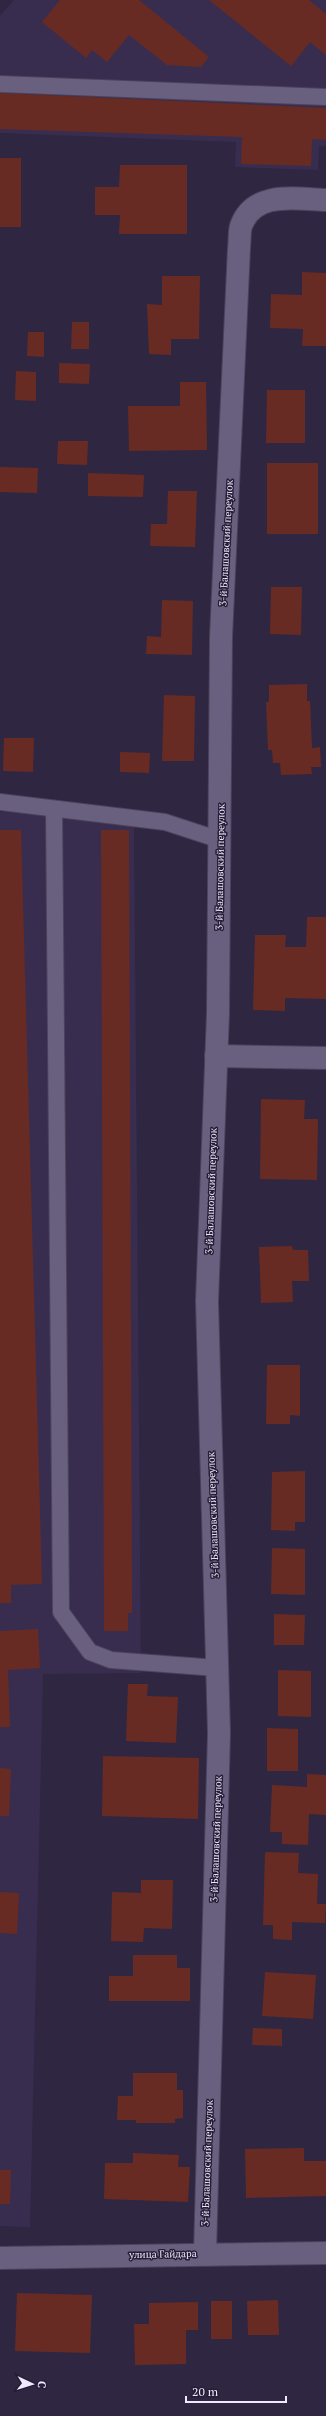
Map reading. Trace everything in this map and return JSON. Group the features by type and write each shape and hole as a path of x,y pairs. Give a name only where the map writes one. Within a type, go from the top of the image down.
{"street":[{"name":"3-й Балашовский переулок","path":"205,2254 219,1733 207,1302 216,1056 220,840 221,637 241,227 249,211 262,202 279,198 326,200"},
{"path":"216,1056 326,1058"},
{"name":"улица Гайдара","path":"0,2258 326,2253"}],"lane":[{"path":"0,84 326,98"},
{"path":"0,802 165,822 220,840"},
{"path":"54,809 61,1612 90,1652 111,1660 217,1668"}],"shaded area":[{"path":"14,0 326,0 326,146 319,146 318,170 235,167 236,142 0,133 0,16"},
{"path":"0,812 105,812 134,826 141,1673 43,1674 30,2227 0,2226"}],"building":[{"path":"60,0 139,0 209,57 201,67 167,65 129,35 107,62 92,50 86,58 42,22"},
{"path":"209,0 309,0 326,14 326,55 310,42 291,66"},
{"path":"0,93 326,108 326,140 312,139 311,166 241,164 242,137 0,129"},
{"path":"0,158 21,158 21,227 0,227"},
{"path":"120,165 187,165 187,234 119,234 120,215 95,215 95,187 119,187"},
{"path":"302,272 326,273 326,346 302,346 303,329 270,328 271,294 302,295"},
{"path":"162,276 200,276 199,339 171,339 171,355 149,354 147,304 162,305"},
{"path":"72,322 89,322 89,349 71,349"},
{"path":"28,332 44,332 44,357 27,356"},
{"path":"59,363 90,364 89,384 59,383"},
{"path":"16,371 36,372 36,401 15,400"},
{"path":"180,382 206,382 207,450 129,451 128,406 180,406"},
{"path":"267,390 305,390 305,443 266,443"},
{"path":"58,441 88,441 87,465 57,464"},
{"path":"267,463 318,463 318,534 267,534"},
{"path":"0,467 38,468 37,493 0,492"},
{"path":"88,473 144,475 143,497 88,496"},
{"path":"168,491 197,491 195,547 150,546 151,524 167,524"},
{"path":"271,587 302,587 301,635 270,634"},
{"path":"162,600 193,601 192,655 146,654 147,636 161,637"},
{"path":"307,684 307,701 310,701 312,748 320,747 321,767 311,767 312,774 281,775 280,763 273,763 272,750 268,750 266,702 269,702 269,685"},
{"path":"164,695 195,696 194,761 162,761"},
{"path":"4,738 34,738 33,772 3,771"},
{"path":"120,752 150,753 149,773 120,772"},
{"path":"0,830 21,830 42,1584 11,1585 11,1603 0,1603"},
{"path":"101,830 129,830 132,1613 128,1613 128,1631 104,1631"},
{"path":"307,917 326,917 326,999 285,998 285,1011 253,1010 255,935 286,935 285,947 306,947"},
{"path":"261,1099 305,1100 304,1119 318,1119 317,1180 260,1179"},
{"path":"292,1246 293,1250 308,1250 309,1281 292,1281 293,1302 261,1303 259,1247"},
{"path":"267,1365 300,1365 300,1416 290,1415 290,1424 266,1424"},
{"path":"305,1471 305,1522 295,1522 295,1531 271,1530 272,1472"},
{"path":"272,1548 305,1549 305,1595 271,1594"},
{"path":"274,1614 305,1615 304,1645 274,1645"},
{"path":"38,1629 40,1668 8,1670 10,1727 0,1727 0,1631"},
{"path":"278,1670 311,1671 311,1717 278,1716"},
{"path":"128,1684 148,1684 147,1696 178,1697 176,1743 126,1741"},
{"path":"267,1728 298,1729 298,1771 267,1771"},
{"path":"103,1756 199,1758 198,1819 102,1816"},
{"path":"0,1768 11,1769 9,1816 0,1816"},
{"path":"307,1774 326,1775 326,1815 309,1814 308,1845 282,1844 282,1832 270,1832 272,1785 307,1787"},
{"path":"265,1852 299,1853 298,1873 318,1874 317,1904 326,1904 325,1923 292,1922 292,1940 273,1939 273,1925 263,1925"},
{"path":"141,1880 173,1880 172,1929 144,1928 143,1942 111,1941 112,1892 141,1893"},
{"path":"0,1892 19,1893 17,1934 0,1933"},
{"path":"133,1955 177,1955 177,1968 190,1968 190,2001 109,2001 109,1976 133,1976"},
{"path":"265,1972 316,1975 313,2019 262,2016"},
{"path":"253,2028 282,2029 282,2046 252,2045"},
{"path":"133,2073 177,2073 177,2090 183,2090 183,2118 175,2119 175,2123 136,2123 136,2120 117,2120 118,2096 133,2096"},
{"path":"304,2148 304,2161 326,2161 326,2196 246,2198 245,2149"},
{"path":"133,2153 179,2155 178,2167 190,2167 188,2202 104,2199 105,2163 133,2163"},
{"path":"0,2170 11,2170 10,2204 0,2204"},
{"path":"17,2293 92,2295 90,2353 15,2351"},
{"path":"278,2300 279,2335 248,2335 247,2301"},
{"path":"211,2301 232,2301 232,2339 211,2339"},
{"path":"198,2302 198,2330 186,2330 186,2364 135,2365 134,2324 149,2324 149,2303"}]}
